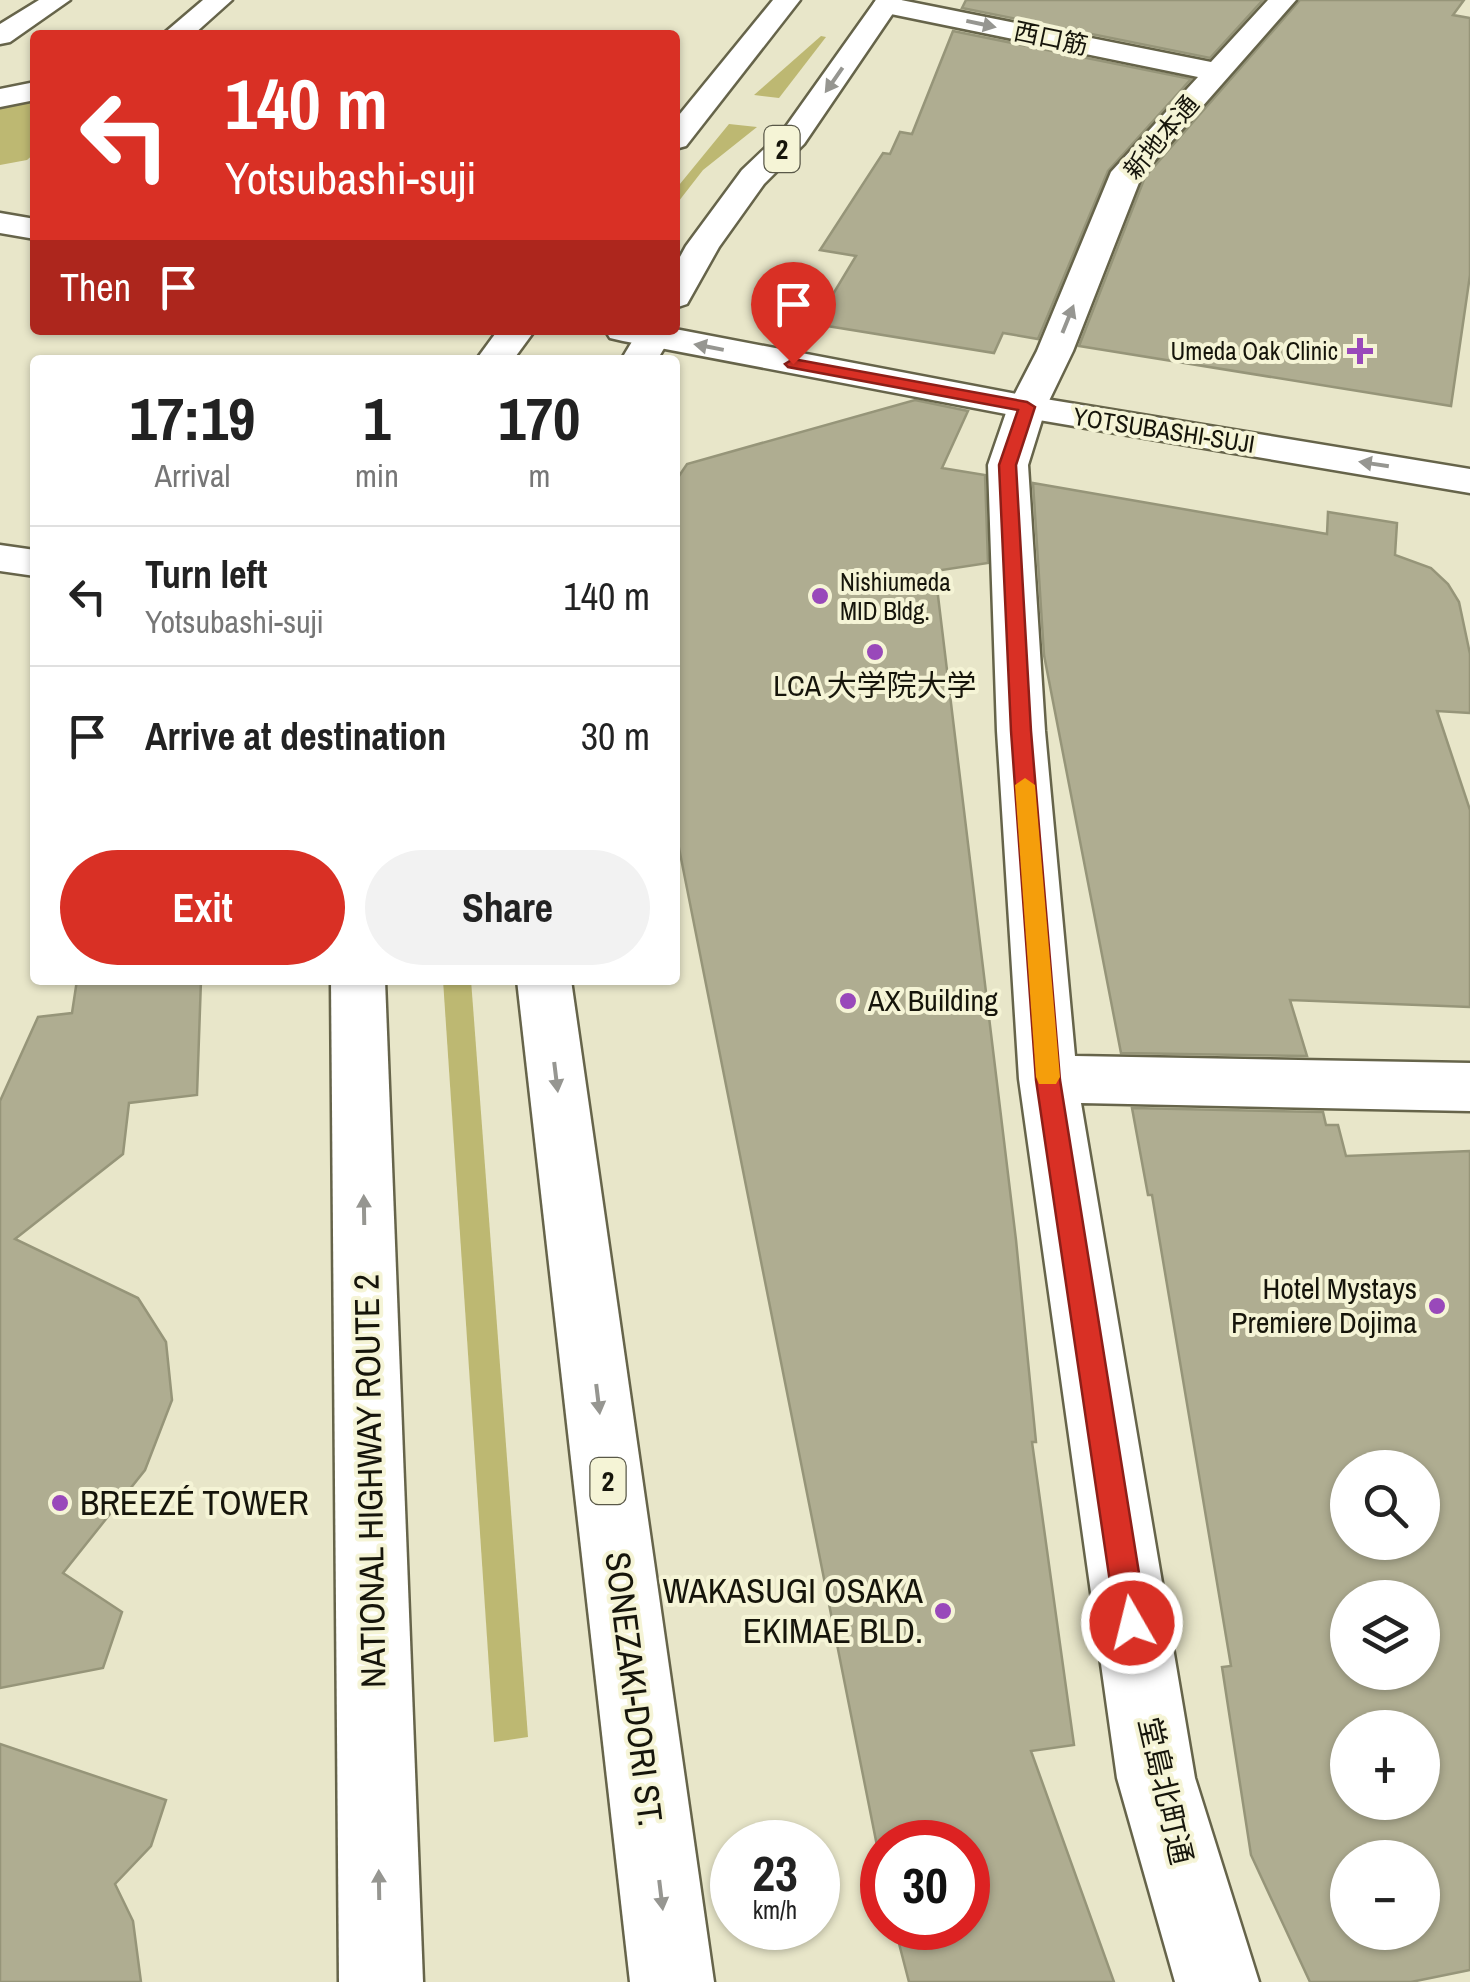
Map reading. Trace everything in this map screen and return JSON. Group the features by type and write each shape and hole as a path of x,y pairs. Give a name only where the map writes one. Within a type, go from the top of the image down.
{"main road":[{"path":"0,36 57,0"},
{"path":"182,30 219,0"},
{"path":"680,134 788,0"},
{"name":"新地本通","path":"1027,407 1055,350 1127,172 1283,0"},
{"name":"西口筋","path":"888,3 1217,72"},
{"name":"2","path":"680,288 703,246 753,178 793,138 888,3"},
{"path":"0,98 30,92"},
{"path":"0,223 30,228"},
{"path":"498,355 514,335"},
{"name":"YOTSUBASHI-SUJI","path":"643,339 1470,480"},
{"name":"堂島北町通","path":"1027,407 1008,465 1021,731 1048,1080 1156,1778 1217,1982"},
{"path":"0,558 30,562"},
{"name":"NATIONAL HIGHWAY ROUTE 2","path":"358,985 381,1982"},
{"name":"SONEZAKI-DORI ST.","path":"545,985 672,1982"},
{"path":"1048,1080 1470,1086"}],"shaded area":[{"path":"821,36 826,37 779,98 754,95"},
{"path":"30,101 27,160 0,165 0,107"},
{"path":"729,124 757,127 703,170 680,200 680,184"},
{"path":"443,985 471,985 528,1737 494,1742"}],"building":[{"path":"966,0 1263,0 1210,58 962,8"},
{"path":"1300,0 1464,0 1453,15 1470,18 1470,275 1451,406 1079,346 1145,177"},
{"path":"953,31 1191,79 1108,171 1038,339 1003,333 994,353 815,324 856,256 820,250 883,153 890,154 900,132 912,134"},
{"path":"915,400 968,411 942,468 985,475 988,563 935,571 1016,1240 1036,1442 1032,1442 1074,1745 1031,1751 1114,1982 909,1982 901,1950 990,1950 990,1820 872,1820 680,853 680,474 687,464"},
{"path":"1033,483 1327,534 1328,512 1397,523 1395,555 1431,568 1448,584 1459,602 1470,654 1470,713 1437,711 1470,810 1470,1007 1290,1000 1307,1056 1121,1053 1044,655"},
{"path":"76,985 201,985 197,1095 129,1103 123,1154 15,1239 138,1298 166,1342 172,1400 145,1470 63,1573 122,1612 103,1668 0,1688 0,1101 38,1017 72,1013"},
{"path":"1132,1108 1323,1112 1326,1125 1338,1125 1346,1156 1470,1151 1470,1970 1411,1982 1310,1982 1251,1855 1222,1667 1231,1666 1152,1195 1148,1195"},
{"path":"0,1744 166,1800 151,1846 115,1884 133,1921 141,1982 0,1982"}],"slow traffic":[{"path":"1025,785 1048,1077"}],"place":[{"name":"Umeda Oak Clinic","path":"1360,351"},
{"name":"Nishiumeda MID Bldg.","path":"820,596"},
{"name":"LCA 大学院大学","path":"875,652"},
{"name":"AX Building","path":"848,1001"},
{"name":"Hotel Mystays Premiere Dojima","path":"1437,1306"},
{"name":"BREEZÉ TOWER","path":"60,1503"},
{"name":"WAKASUGI OSAKA EKIMAE BLD.","path":"943,1611"}],"route":[{"path":"793,364 1027,407 1008,465 1021,731 1048,1080 1132,1623"}]}
